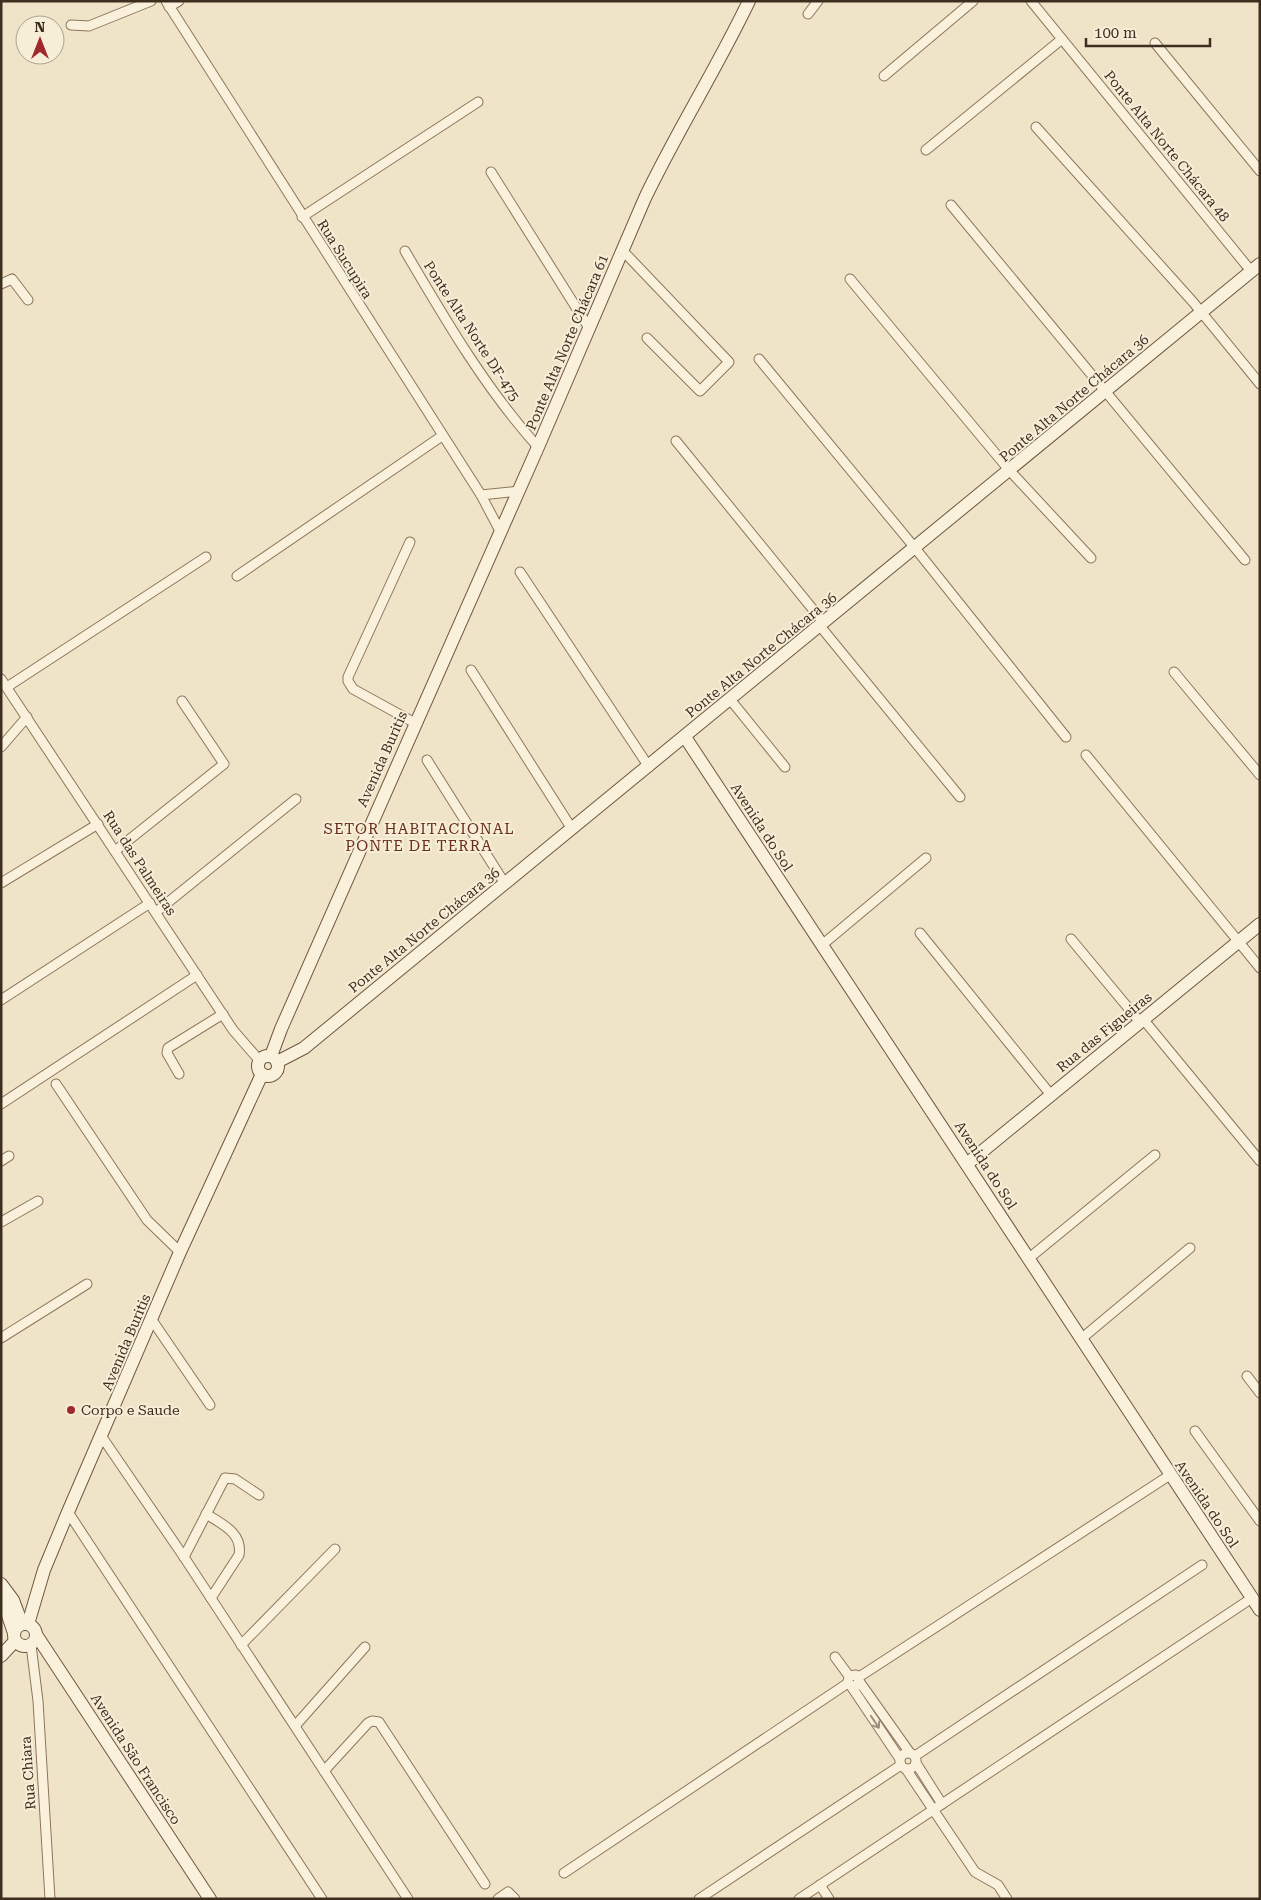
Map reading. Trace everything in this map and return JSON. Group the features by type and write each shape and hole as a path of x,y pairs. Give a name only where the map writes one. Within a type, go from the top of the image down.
{"street":[{"path":"71,25 88,26 151,1"},
{"path":"167,4 179,1"},
{"name":"Ponte Alta Norte Chácara 61","path":"500,531 661,165 721,59 749,1"},
{"path":"808,14 818,1"},
{"path":"884,76 973,1"},
{"name":"Ponte Alta Norte Chácara 48","path":"1031,1 1256,268"},
{"name":"Rua Sucupira","path":"167,4 481,495 500,531"},
{"path":"926,150 1062,39"},
{"path":"1155,43 1260,171"},
{"path":"302,217 478,102"},
{"path":"1036,127 1200,311 1260,384"},
{"path":"491,172 589,328"},
{"path":"951,205 1245,560"},
{"name":"Ponte Alta Norte DF-475","path":"404,251 445,319 507,412 538,448"},
{"path":"622,251 728,362 700,391 647,338"},
{"name":"Ponte Alta Norte Chácara 36","path":"269,1059 304,1048 649,767 729,698 1010,471 1200,311 1256,268"},
{"path":"1,284 12,279 28,300"},
{"path":"850,279 1010,471 1091,558"},
{"path":"759,360 915,548 1066,737"},
{"path":"238,576 442,436"},
{"path":"676,441 960,797"},
{"path":"481,495 519,491"},
{"name":"Avenida Buritis","path":"269,1059 280,1029 500,531"},
{"path":"410,542 348,676 348,681 353,689 414,723"},
{"path":"7,687 206,557"},
{"path":"520,572 649,767"},
{"path":"471,670 572,829"},
{"path":"1174,672 1260,775"},
{"name":"Rua das Palmeiras","path":"1,678 223,1014 269,1059"},
{"path":"729,698 785,767"},
{"path":"116,851 224,764 182,702"},
{"path":"1,747 27,717"},
{"name":"Avenida do Sol","path":"685,737 968,1163 1028,1260 1082,1339 1170,1475 1256,1595 1260,1610"},
{"path":"1086,755 1260,968"},
{"path":"427,760 505,884"},
{"path":"156,912 296,799"},
{"path":"1,883 98,824"},
{"path":"822,945 926,858"},
{"path":"1,1000 150,903"},
{"name":"Rua das Figueiras","path":"968,1163 1260,924"},
{"path":"920,933 1051,1095"},
{"path":"1071,939 1260,1161"},
{"path":"1,1104 197,975"},
{"path":"179,1074 167,1053 168,1048 223,1014"},
{"path":"269,1059 277,1069 274,1075 268,1077 262,1074 269,1059"},
{"name":"Avenida Buritis","path":"1,1656 20,1630 68,1512 102,1437 180,1252 262,1074"},
{"path":"56,1084 146,1220 180,1252"},
{"path":"1028,1260 1155,1156"},
{"path":"1,1222 38,1201"},
{"path":"1082,1339 1190,1248"},
{"path":"1,1338 87,1284"},
{"path":"152,1320 210,1405"},
{"path":"1247,1376 1260,1393"},
{"path":"1195,1431 1260,1521"},
{"path":"102,1437 184,1557 408,1899"},
{"path":"564,1873 853,1681 1170,1475"},
{"path":"184,1557 225,1478 235,1479 259,1495"},
{"path":"68,1512 322,1899"},
{"path":"206,1514 228,1527 238,1538 240,1546 239,1555 210,1598"},
{"path":"241,1645 335,1548"},
{"path":"902,1764 912,1768 914,1757 1202,1566"},
{"path":"1,1584 13,1600 22,1646 34,1640"},
{"path":"1,1595 20,1630"},
{"path":"800,1899 1256,1595"},
{"name":"Avenida São Francisco","path":"20,1630 34,1629 34,1640 210,1899"},
{"name":"Rua Chiara","path":"34,1640 50,1899"},
{"path":"294,1726 366,1647"},
{"path":"836,1657 914,1757 928,1782 938,1807 975,1872 998,1885 1007,1899"},
{"path":"853,1681 902,1764 920,1788 938,1807"},
{"path":"324,1771 368,1723 372,1721 379,1722 485,1884"},
{"path":"699,1899 902,1764 904,1754 914,1757"},
{"path":"920,1788 928,1782"},
{"path":"820,1885 829,1899"},
{"path":"498,1899 508,1892 515,1899"}],"place":[{"name":"Corpo e Saude","path":"71,1410"}],"district":[{"name":"SETOR HABITACIONAL PONTE DE TERRA","path":"419,838"}]}
